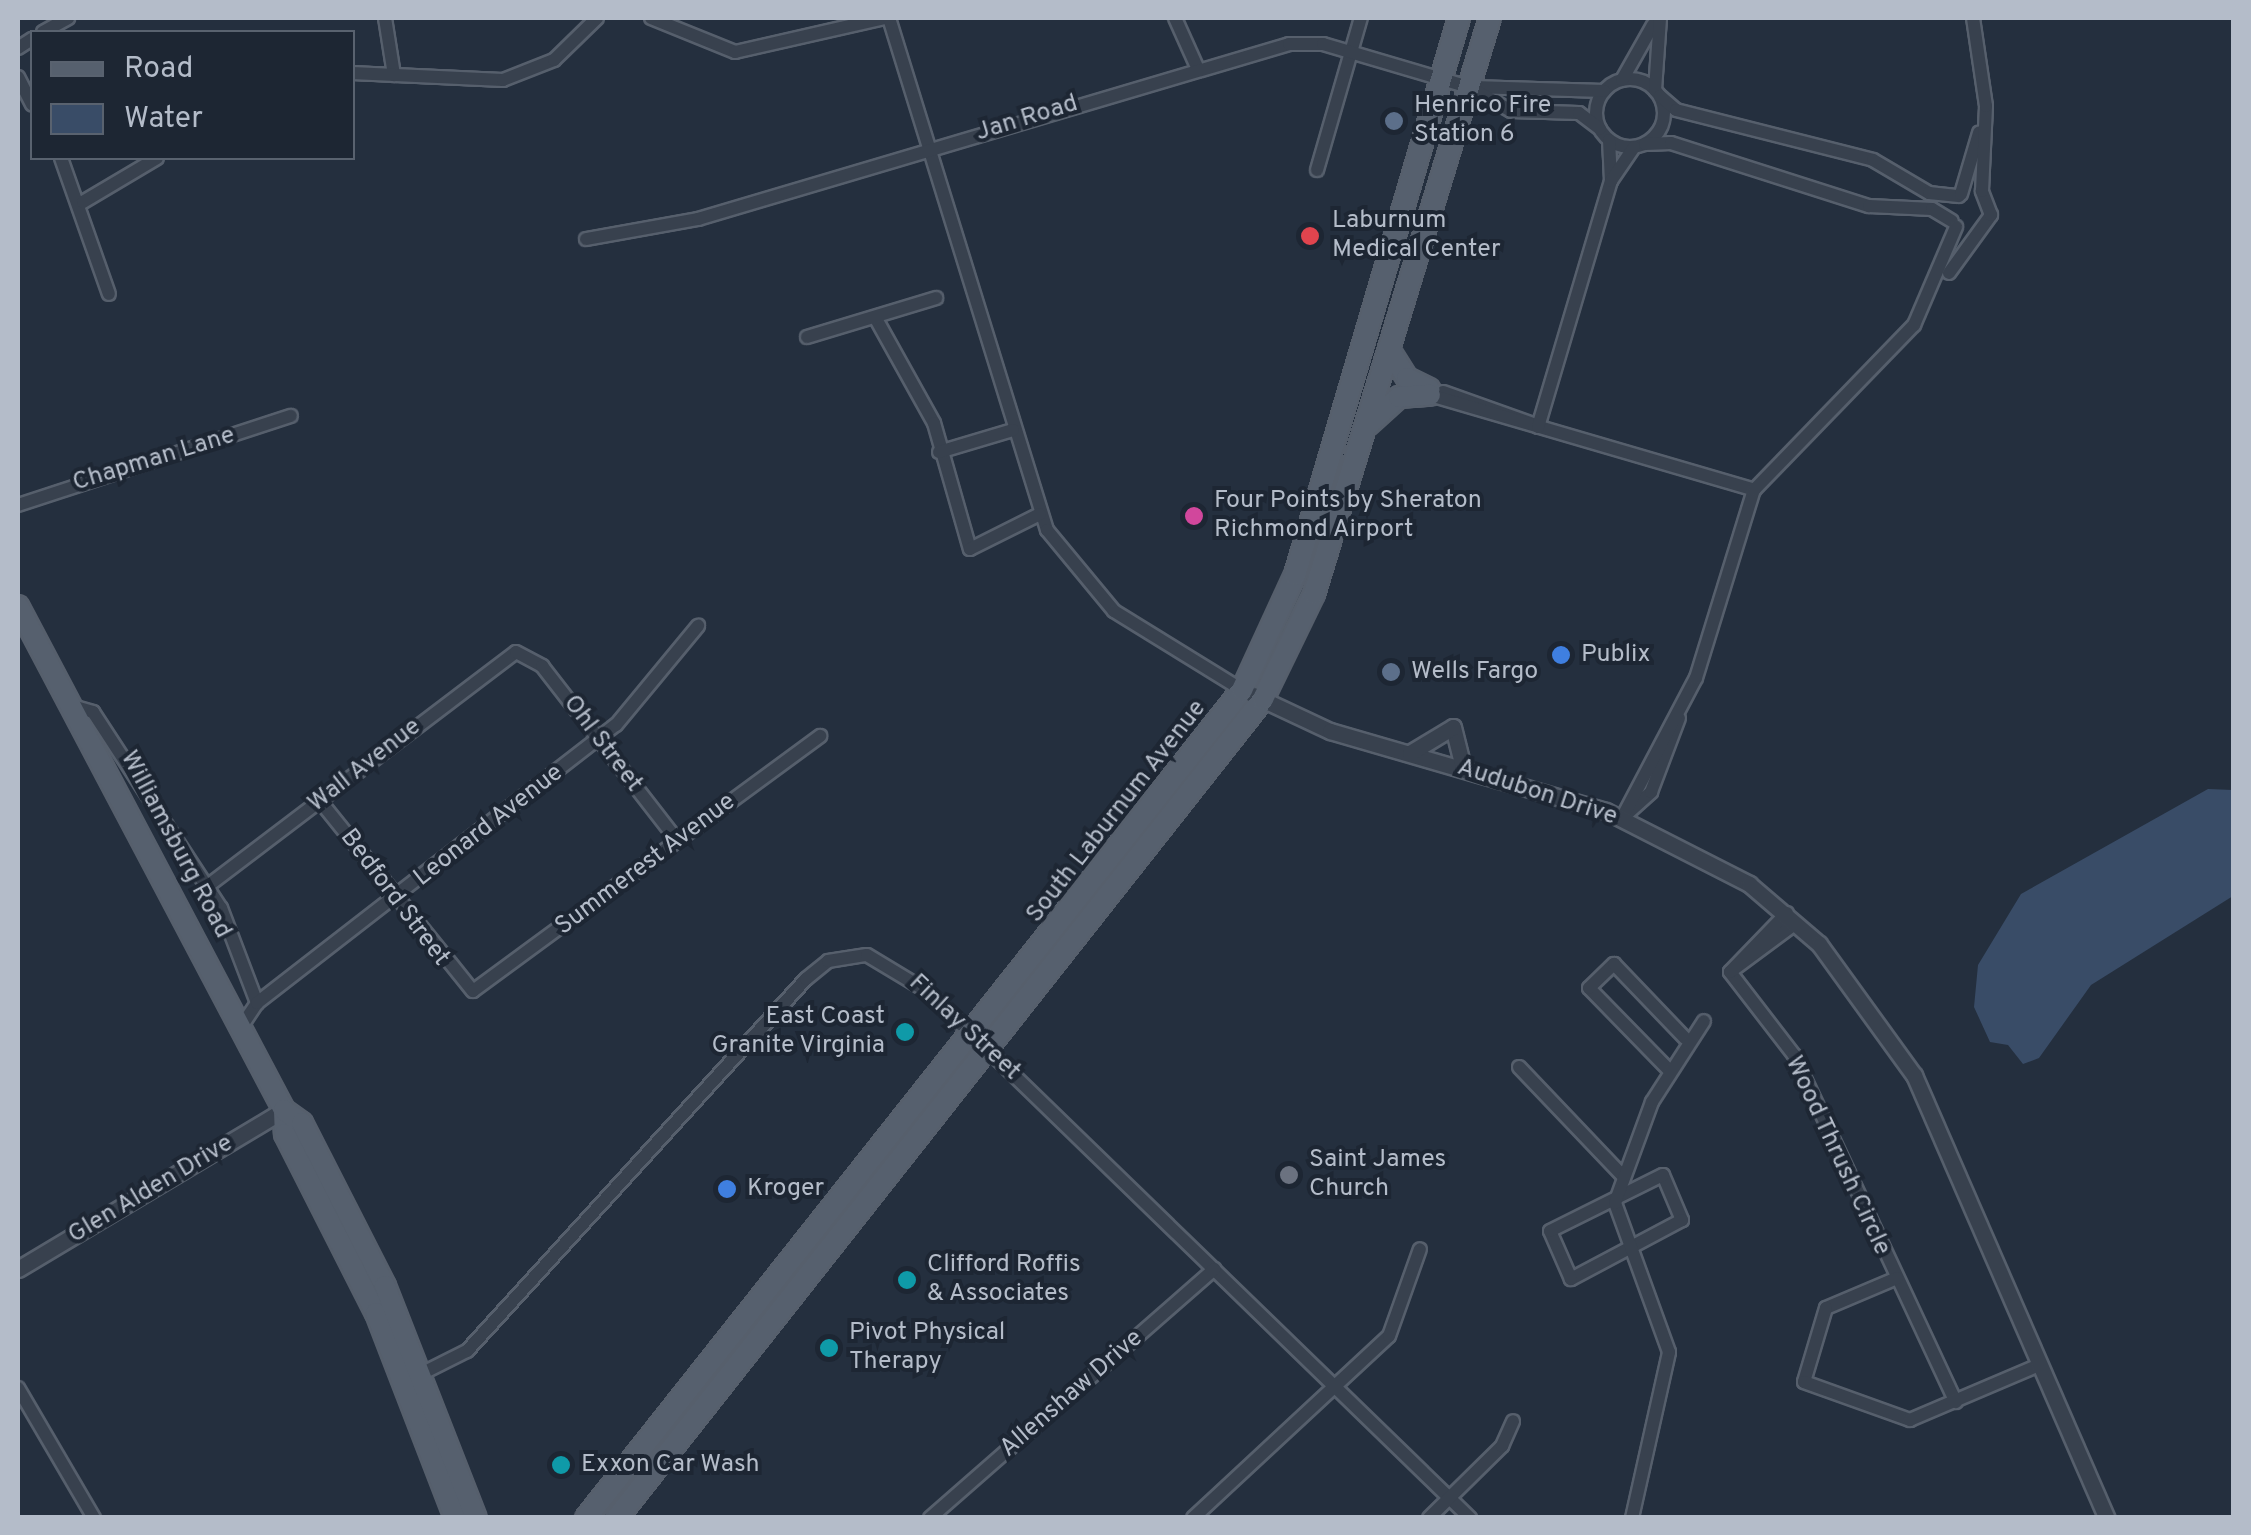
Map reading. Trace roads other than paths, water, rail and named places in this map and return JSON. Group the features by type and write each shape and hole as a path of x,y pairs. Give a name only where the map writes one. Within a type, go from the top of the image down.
{"main road":[{"name":"South Laburnum Avenue","path":"586,1518 973,1035 1242,690 1295,575 1459,18"},
{"name":"South Laburnum Avenue","path":"618,1518 990,1052 1263,700 1308,612 1490,18"},
{"path":"1390,351 1414,384 1431,392"},
{"path":"1366,426 1399,398 1431,392"},
{"name":"Williamsburg Road","path":"18,606 284,1110 285,1134 414,1377 476,1518"},
{"name":"Williamsburg Road","path":"414,1377 455,1518"}],"street":[{"path":"385,18 394,75"},
{"path":"355,73 470,82 521,75 572,46 597,18"},
{"path":"651,18 735,52 887,18"},
{"name":"Audubon Drive","path":"887,18 1040,514 1094,593 1263,700 1330,731 1464,767 1620,820 1721,867 1792,918 1903,1054 2107,1518"},
{"path":"1175,18 1197,67"},
{"path":"1317,170 1361,18"},
{"path":"1469,87 1604,91 1622,80 1658,18"},
{"path":"1538,427 1611,181 1640,146 1661,129 1658,18"},
{"path":"1620,820 1651,792 1754,490 1885,357 1991,215 1984,196 1984,90 1974,18"},
{"name":"Jan Road","path":"586,239 698,218 1197,67 1300,42 1469,87"},
{"path":"18,77 30,101"},
{"path":"1622,80 1658,93 1676,110 1874,160 1929,193 1984,196"},
{"path":"1469,87 1511,111 1579,113 1604,135 1640,146 1672,143 1868,206 1932,209 1954,224 1982,230"},
{"path":"1940,282 1984,90"},
{"path":"1604,91 1604,135 1611,181"},
{"path":"62,160 84,202 109,294"},
{"path":"84,202 154,160"},
{"path":"807,338 936,298"},
{"path":"874,317 934,423 939,452 970,549 1040,514"},
{"path":"1431,392 1754,490"},
{"name":"Chapman Lane","path":"18,505 291,416"},
{"path":"939,452 1014,430"},
{"name":"Leonard Avenue","path":"241,1026 257,1003 395,900 642,703 698,626"},
{"name":"Ohl Street","path":"523,653 677,840"},
{"name":"Wall Avenue","path":"209,885 506,656 523,653"},
{"path":"72,706 93,712 209,885 257,1003"},
{"path":"1410,753 1453,727 1464,767"},
{"name":"Summerest Avenue","path":"470,991 820,736"},
{"name":"Bedford Street","path":"320,802 470,991"},
{"name":"Wood Thrush Circle","path":"1792,918 1730,972 1794,1056 1956,1402"},
{"name":"Finlay Street","path":"414,1377 467,1351 828,961 855,954 892,962 973,1035 1470,1518"},
{"path":"1668,1070 1589,988 1614,964 1685,1038"},
{"path":"1632,1518 1669,1352 1628,1255 1616,1203 1622,1175 1668,1070 1685,1038 1704,1021"},
{"path":"1519,1067 1622,1175"},
{"name":"Glen Alden Drive","path":"18,1268 284,1110"},
{"path":"1662,1175 1682,1220 1636,1238 1628,1255 1571,1278 1550,1231 1616,1203 1662,1175"},
{"path":"1193,1518 1338,1389 1395,1327 1420,1249"},
{"name":"Allenshaw Drive","path":"930,1518 1214,1269"},
{"path":"1897,1278 1826,1308 1804,1382 1910,1420 2041,1364"},
{"path":"18,1388 94,1518"},
{"path":"1429,1518 1502,1446 1513,1421"}],"water":[{"path":"2208,789 2233,790 2233,896 2091,985 2039,1058 2023,1064 2008,1045 1990,1042 1974,1007 1978,965 2021,894"}],"place":[{"name":"Henrico Fire Station 6","path":"1394,121"},
{"name":"Laburnum Medical Center","path":"1310,236"},
{"name":"Four Points by Sheraton Richmond Airport","path":"1194,516"},
{"name":"Publix","path":"1561,655"},
{"name":"Wells Fargo","path":"1391,672"},
{"name":"East Coast Granite Virginia","path":"905,1032"},
{"name":"Saint James Church","path":"1289,1175"},
{"name":"Kroger","path":"727,1189"},
{"name":"Clifford Roffis & Associates","path":"907,1280"},
{"name":"Pivot Physical Therapy","path":"829,1348"},
{"name":"Exxon Car Wash","path":"561,1465"}]}
